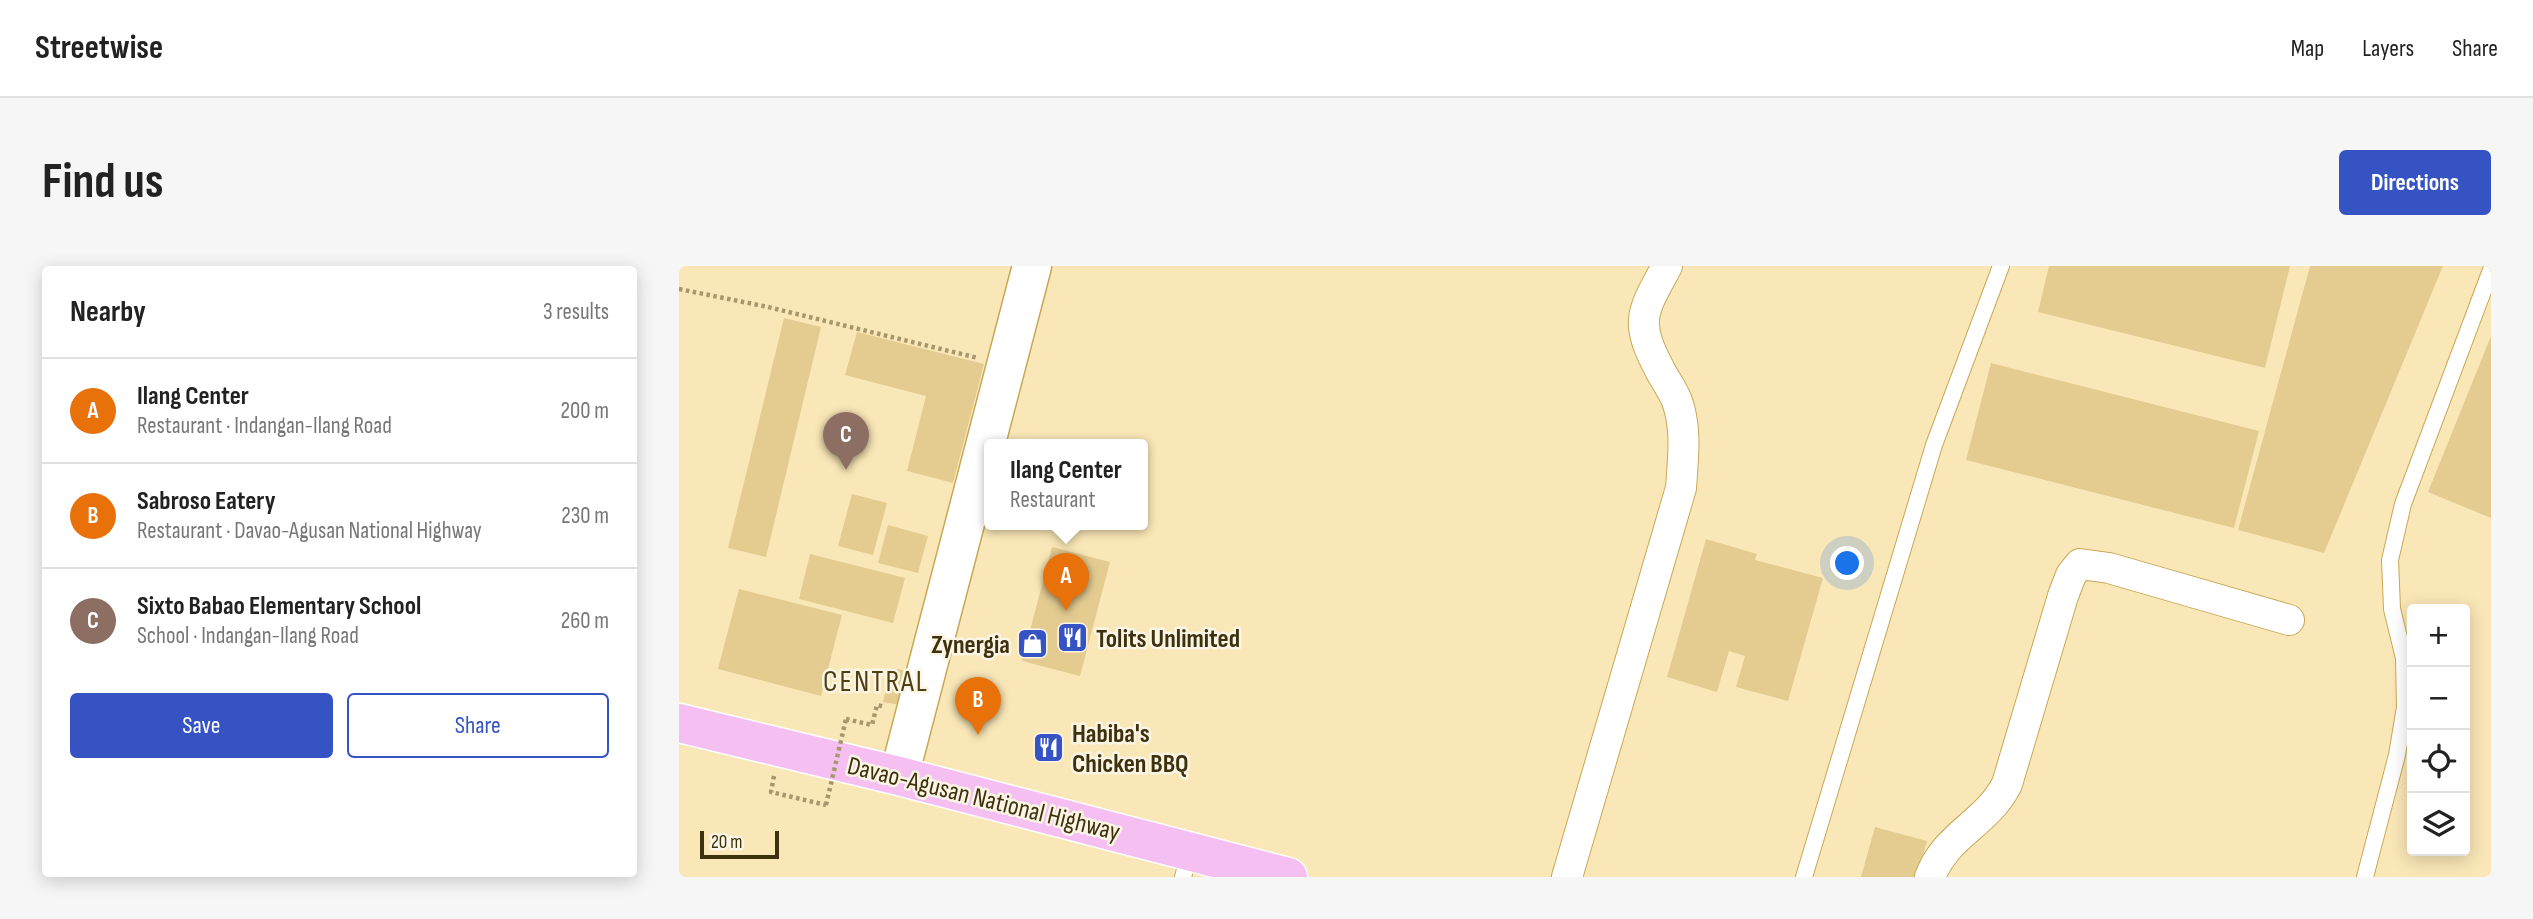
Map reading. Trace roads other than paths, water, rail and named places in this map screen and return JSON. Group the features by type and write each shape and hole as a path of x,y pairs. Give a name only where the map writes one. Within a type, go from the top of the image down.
{"highway":[{"name":"Davao-Agusan National Highway","path":"679,723 899,776 1186,864 1288,877"}],"street":[{"path":"988,439 1032,266"},
{"path":"1567,877 1681,488 1685,440 1677,401 1650,351 1643,326 1647,303 1667,266"},
{"path":"899,776 984,453"},
{"path":"1930,877 1945,848 1989,809 2007,784 2063,596 2071,575 2080,564 2109,568 2289,620"}],"lane":[{"path":"1804,877 1934,445 2001,266"},
{"path":"2365,877 2397,755 2405,707 2404,657 2392,609 2389,560 2403,504 2491,270"}],"place":[{"name":"Sixto Babao Elementary School","path":"846,470"},
{"name":"Ilang Center","path":"1066,611"},
{"name":"Tolits Unlimited","path":"1073,638"},
{"name":"Zynergia","path":"1033,644"},
{"name":"Sabroso Eatery","path":"978,735"},
{"name":"Habiba's Chicken BBQ","path":"1049,748"}],"district":[{"name":"CENTRAL","path":"876,681"}]}
